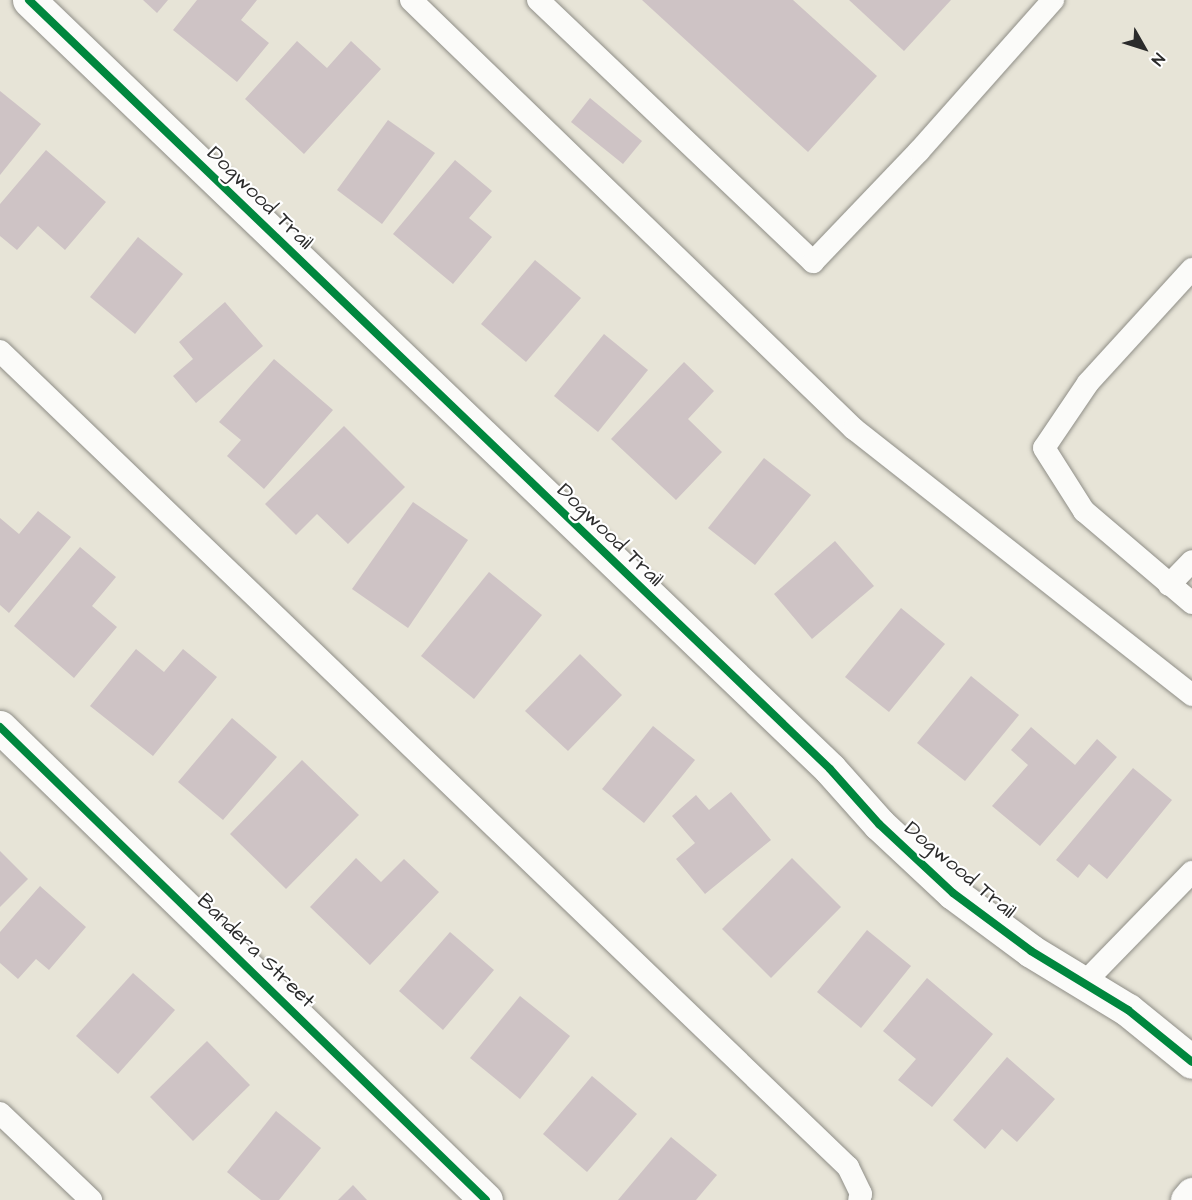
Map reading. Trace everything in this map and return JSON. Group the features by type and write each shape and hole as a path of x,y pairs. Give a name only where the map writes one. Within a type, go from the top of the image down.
{"street":[{"name":"Dogwood Trail","path":"30,0 830,769 879,824 953,893 1031,951 1128,1011 1192,1062"},
{"name":"Bandera Street","path":"0,727 486,1200"},
{"path":"1186,1200 1192,1194"}],"lane":[{"path":"411,0 854,429 1192,695"},
{"path":"538,0 813,262 919,151 1053,0"},
{"path":"1192,269 1088,383 1044,448 1084,511 1192,603"},
{"path":"0,351 848,1167 861,1194 859,1200"},
{"path":"1169,585 1192,561"},
{"path":"1084,983 1192,872"},
{"path":"0,1113 91,1200"}],"building":[{"path":"143,0 168,0 157,13"},
{"path":"197,0 257,0 241,20 269,43 237,82 173,30"},
{"path":"642,0 793,0 877,76 808,152"},
{"path":"849,0 951,0 904,51"},
{"path":"297,41 327,68 351,41 381,69 304,154 245,99"},
{"path":"0,91 41,124 0,175"},
{"path":"590,98 642,141 623,164 571,122"},
{"path":"388,120 435,153 382,224 337,190"},
{"path":"46,150 106,202 65,250 38,226 17,250 0,236 0,204"},
{"path":"455,160 492,191 469,218 492,237 453,284 393,234"},
{"path":"138,237 183,274 135,334 90,297"},
{"path":"535,260 581,298 526,362 481,324"},
{"path":"225,302 263,346 196,403 173,376 193,359 179,342"},
{"path":"604,334 648,370 598,432 554,396"},
{"path":"274,359 333,410 264,489 227,456 241,440 219,422"},
{"path":"684,362 714,391 688,419 722,452 676,500 611,439"},
{"path":"344,426 405,487 348,544 317,514 296,535 265,504"},
{"path":"764,458 811,495 755,565 708,528"},
{"path":"413,502 468,540 408,628 352,589"},
{"path":"38,511 71,537 9,613 0,605 0,518 19,534"},
{"path":"835,541 874,586 812,639 774,594"},
{"path":"80,547 116,577 92,606 117,627 74,678 14,626"},
{"path":"489,572 542,615 474,699 421,656"},
{"path":"901,608 945,644 889,712 845,677"},
{"path":"136,649 164,672 183,649 217,677 153,756 90,706"},
{"path":"580,654 622,695 568,751 525,711"},
{"path":"971,676 1019,715 965,781 917,743"},
{"path":"232,718 277,757 223,820 178,782"},
{"path":"653,726 695,760 644,823 602,789"},
{"path":"1031,727 1075,765 1097,739 1117,757 1040,846 992,806 1028,765 1011,750"},
{"path":"302,760 359,815 286,889 230,834"},
{"path":"1133,768 1172,800 1107,879 1089,864 1078,878 1056,860"},
{"path":"731,792 771,840 705,894 676,859 695,843 672,816 696,795 709,810"},
{"path":"0,851 28,879 0,907"},
{"path":"356,858 381,882 404,859 439,892 370,965 310,907"},
{"path":"792,858 841,907 771,978 722,929"},
{"path":"40,886 86,927 49,970 36,959 18,979 0,963 0,932"},
{"path":"867,930 911,966 861,1028 817,992"},
{"path":"450,932 494,970 443,1030 399,991"},
{"path":"133,973 175,1010 118,1074 76,1036"},
{"path":"927,978 993,1034 932,1107 898,1080 916,1059 883,1031"},
{"path":"520,996 570,1036 520,1099 470,1058"},
{"path":"207,1041 250,1085 193,1141 150,1097"},
{"path":"1007,1057 1055,1099 1017,1142 1002,1129 985,1149 953,1120"},
{"path":"592,1076 637,1114 587,1172 543,1134"},
{"path":"276,1111 321,1148 279,1200 261,1200 227,1172"},
{"path":"671,1137 717,1175 696,1200 618,1200"},
{"path":"353,1185 367,1200 338,1200"}],"cycle path":[{"path":"29,0 830,769 879,824 953,893 1031,951 1128,1010 1192,1062"},
{"path":"0,727 486,1200"}]}
